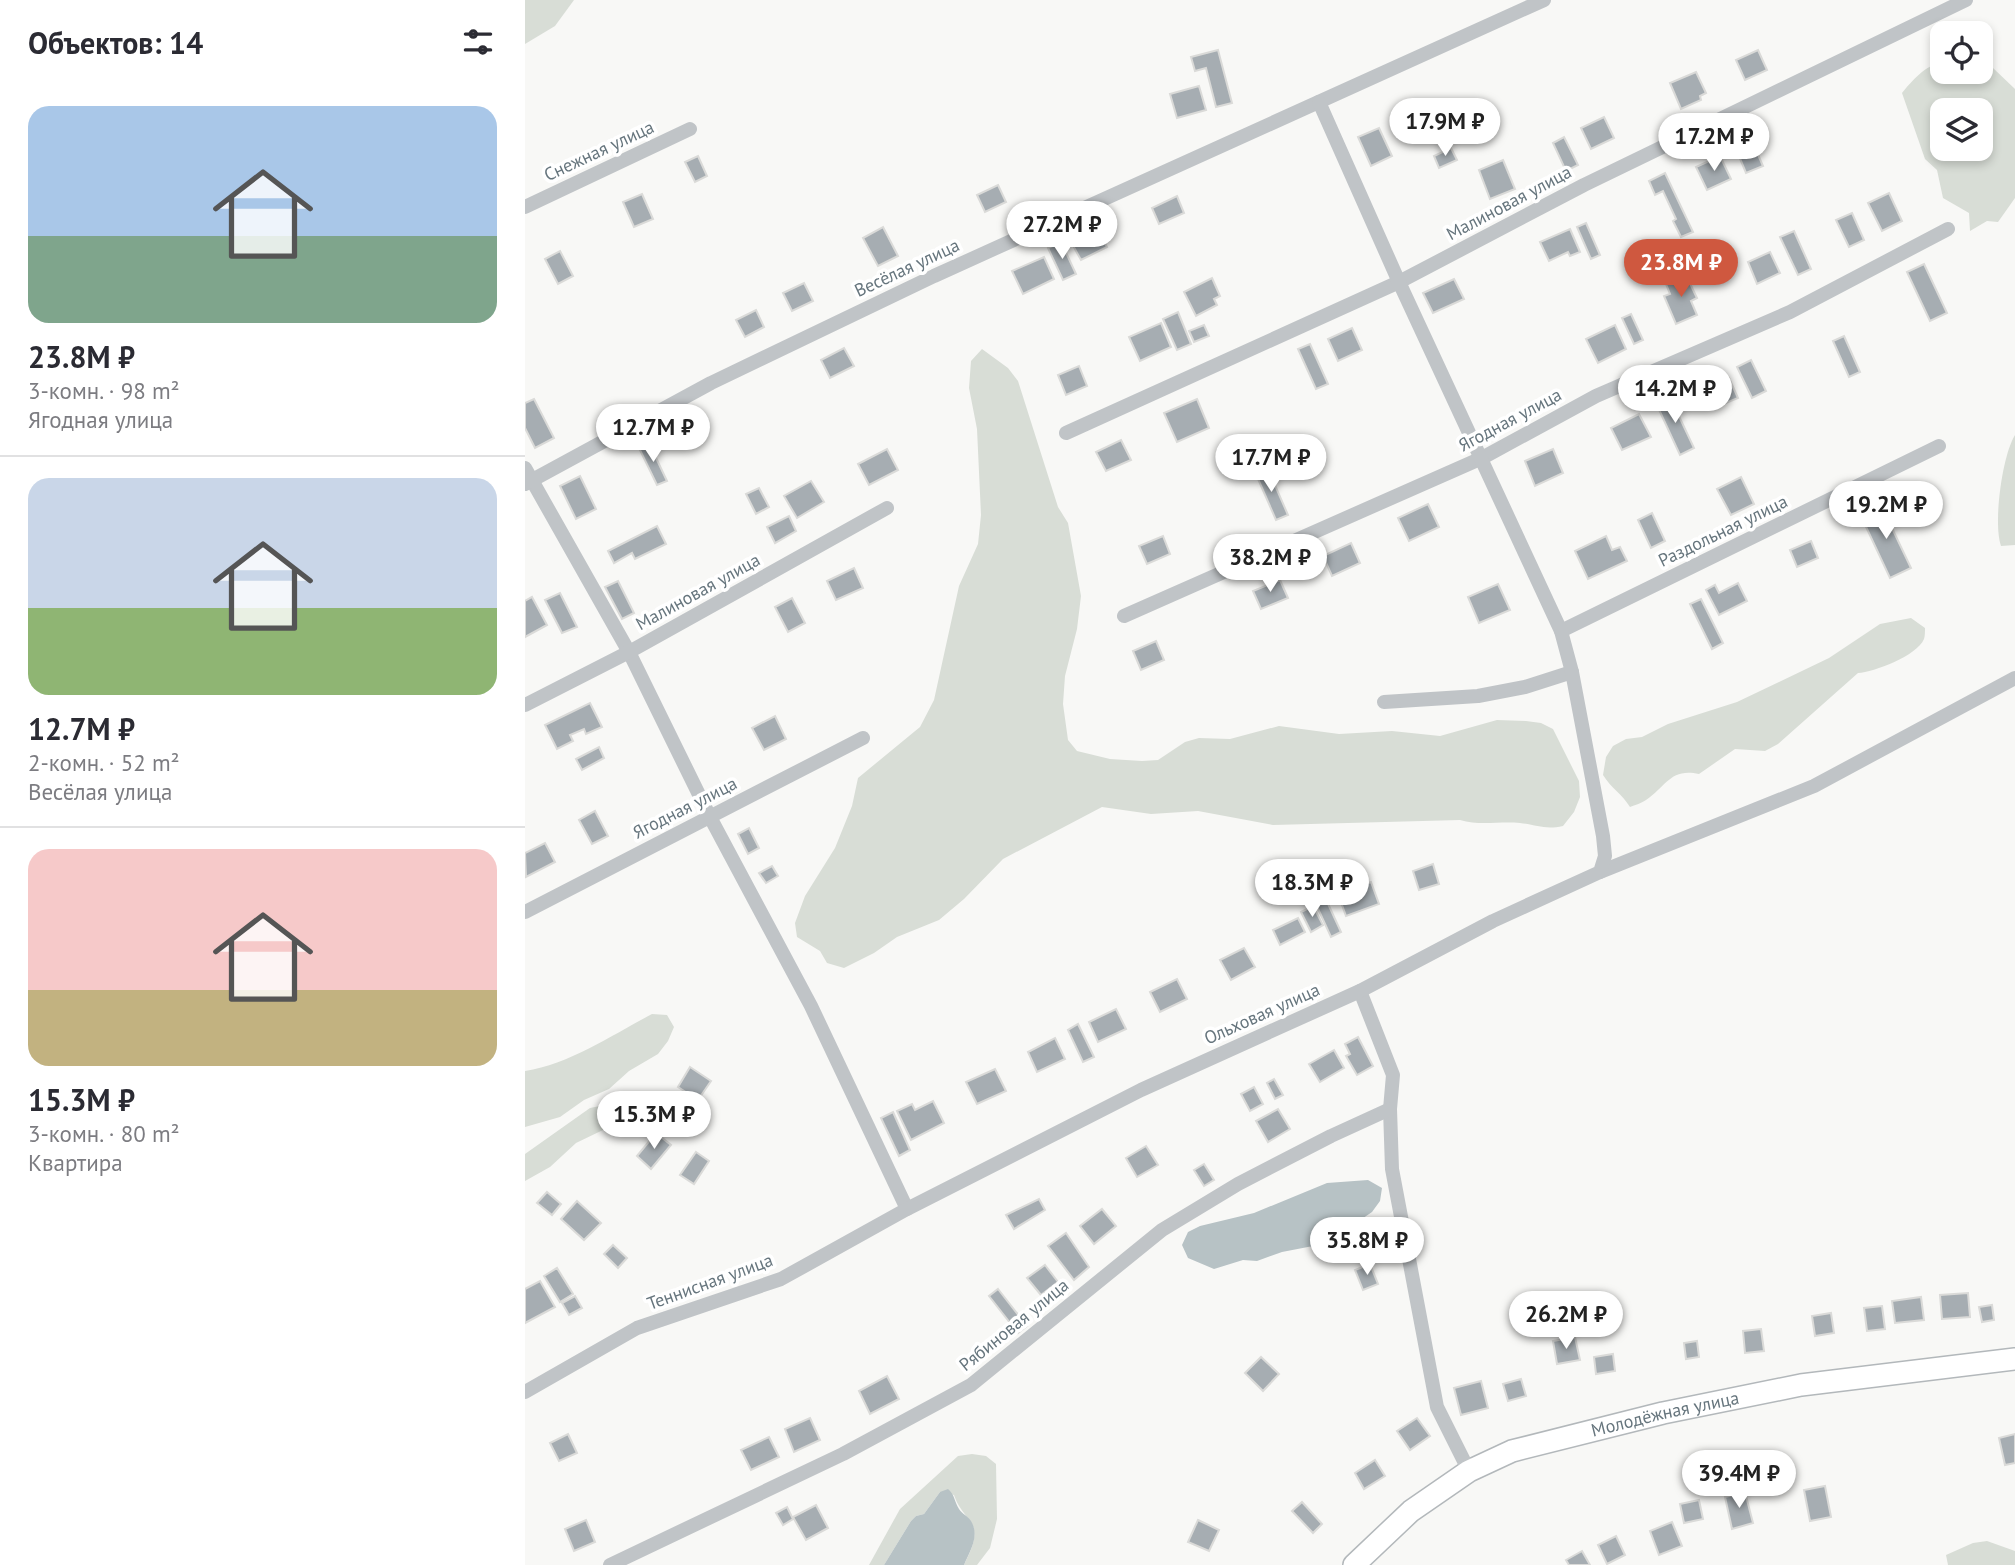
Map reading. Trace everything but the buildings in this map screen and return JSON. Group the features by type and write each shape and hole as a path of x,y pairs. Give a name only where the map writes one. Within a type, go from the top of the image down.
{"street":[{"name":"Весёлая улица","path":"527,478 711,383 935,276 1544,0"},
{"name":"Малиновая улица","path":"1066,433 1399,282 1584,185 1966,0"},
{"path":"1319,102 1399,282 1561,631 1572,672 1603,836 1605,856 1599,872"},
{"name":"Снежная улица","path":"525,207 690,129"},
{"name":"Ягодная улица","path":"1123,616 1482,458 1596,396 1790,312 1948,229"},
{"name":"Раздольная улица","path":"1561,631 1939,446"},
{"path":"527,478 629,652 710,817 811,1006 907,1209"},
{"name":"Малиновая улица","path":"525,705 629,652 887,508"},
{"path":"1384,702 1478,696 1524,687 1572,672"},
{"name":"Ольховая улица","path":"907,1209 1141,1090 1360,991 1493,921 1599,872 1814,786 2015,678"},
{"name":"Ягодная улица","path":"525,912 863,738"},
{"path":"1360,991 1393,1075 1389,1109 1392,1169 1437,1407 1469,1471"},
{"name":"Рябиновая улица","path":"610,1565 843,1454 971,1385 1162,1230 1238,1184 1389,1109"},
{"name":"Теннисная улица","path":"525,1392 637,1328 781,1279 907,1209"},
{"name":"Молодёжная улица","path":"1354,1565 1411,1511 1469,1471 1512,1451 1663,1413 1801,1385 2015,1359"}],"shaded area":[{"path":"525,0 574,0 555,26 525,44"},
{"path":"1930,66 1930,84 1993,84 1993,68 2015,89 2015,198 1998,222 1987,221 1970,231 1969,213 1943,198 1937,170 1925,159 1902,93"},
{"path":"982,349 1008,368 1018,381 1058,507 1068,523 1081,596 1077,629 1065,676 1063,704 1068,740 1077,751 1110,759 1142,761 1158,760 1185,742 1199,738 1230,739 1279,726 1339,734 1392,731 1440,736 1497,720 1541,723 1553,729 1579,781 1580,797 1574,812 1563,826 1475,823 1460,820 1273,825 1198,811 1151,814 1102,807 1003,859 939,920 897,937 874,953 844,968 827,963 820,951 797,937 795,923 805,896 835,848 852,806 858,778 920,727 934,700 959,586 978,544 981,515 977,429 969,388 971,361"},
{"path":"2015,435 2015,545 2001,546 1998,522 2000,490 2006,458"},
{"path":"1911,618 1925,628 1924,639 1920,645 1894,662 1858,673 1778,744 1765,751 1735,749 1699,774 1675,776 1646,800 1630,807 1603,775 1606,757 1613,746 1626,739 1642,737 1668,724 1737,702 1829,658 1880,624"},
{"path":"652,1014 667,1015 674,1027 658,1054 629,1071 609,1089 584,1100 560,1117 525,1127 525,1071 574,1055"},
{"path":"605,1105 612,1118 603,1130 576,1143 550,1167 525,1181 525,1154 590,1108"},
{"path":"1368,1180 1382,1188 1380,1201 1372,1212 1313,1246 1282,1252 1257,1261 1243,1260 1214,1269 1188,1258 1182,1245 1188,1232 1200,1226 1254,1213 1327,1183"},
{"path":"958,1456 986,1456 996,1464 997,1519 990,1548 977,1565 964,1565 974,1536 972,1524 954,1495 940,1492 924,1514 911,1521 884,1565 869,1565 900,1509"},
{"path":"948,1489 959,1509 974,1527 973,1543 964,1565 884,1565 911,1521 924,1514 940,1492"},
{"path":"1987,1541 2015,1551 2015,1565 1948,1565 1946,1555 1973,1543"}]}
